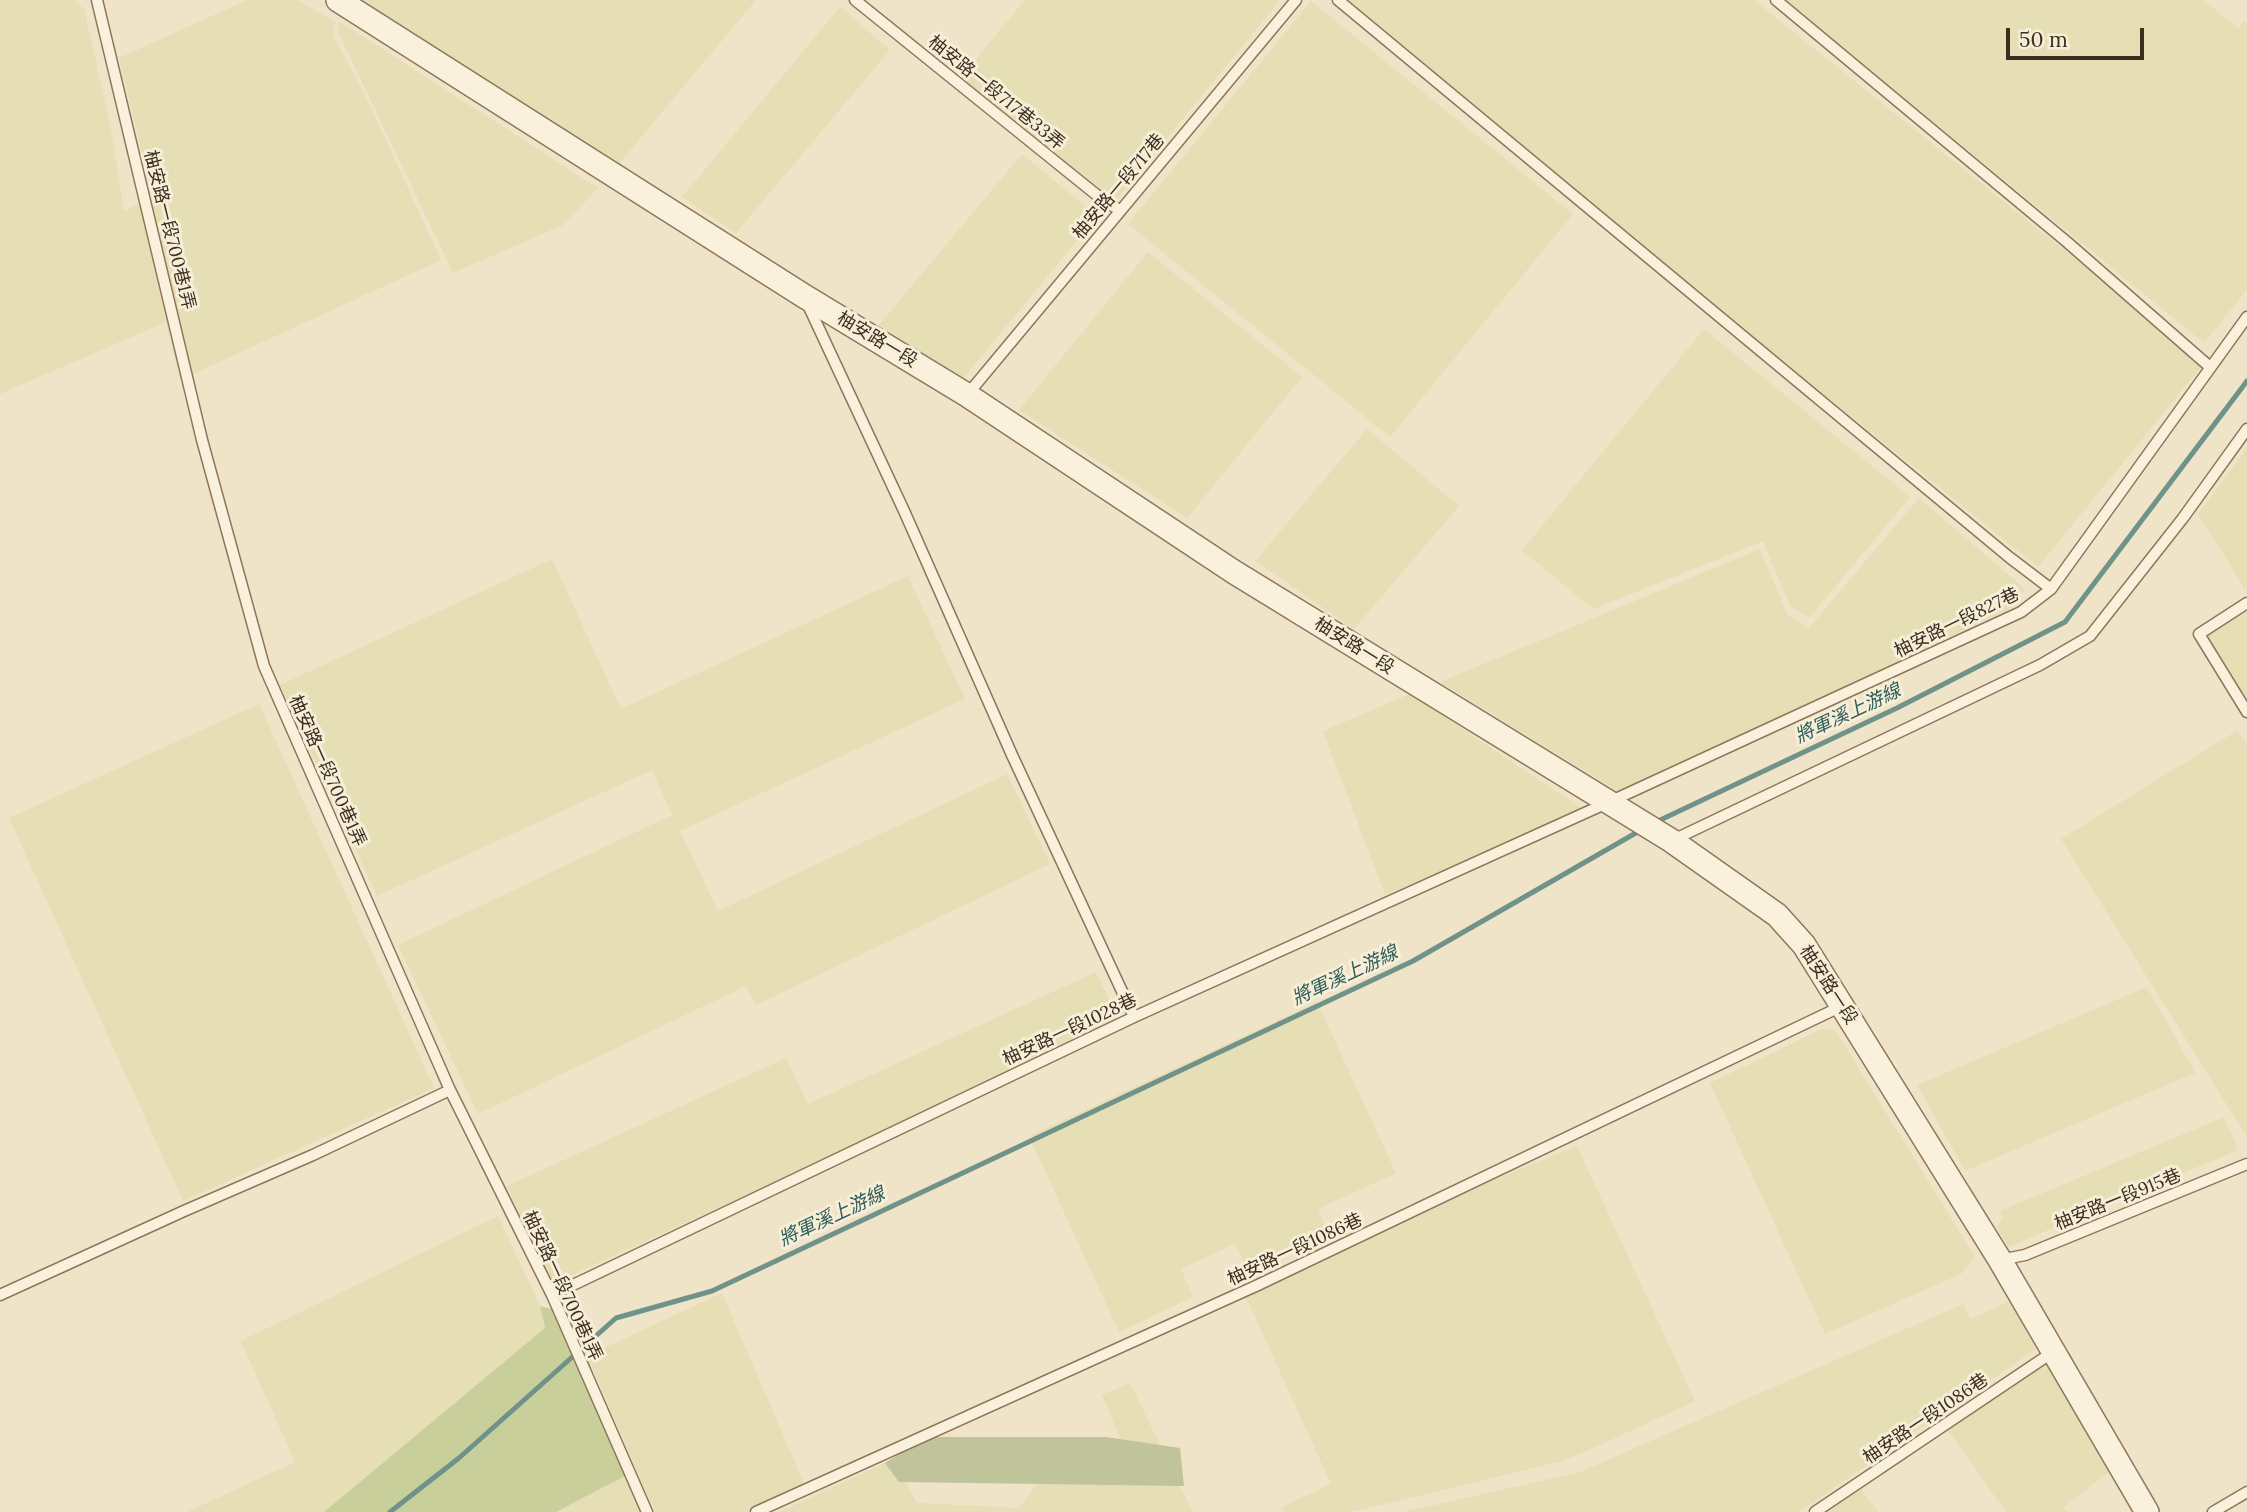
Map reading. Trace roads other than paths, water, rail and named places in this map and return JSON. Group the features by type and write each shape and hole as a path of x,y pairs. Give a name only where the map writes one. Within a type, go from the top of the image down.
{"street":[{"name":"柚安路一段","path":"338,0 804,296 967,395 1234,572 1672,841 1777,915 1804,945 2000,1260 2147,1512"}],"lane":[{"name":"柚安路一段700巷1弄","path":"97,0 202,440 264,666 450,1090 552,1295 647,1512"},
{"name":"柚安路一段717巷33弄","path":"855,0 1098,196 1119,210"},
{"name":"柚安路一段717巷","path":"967,395 1296,0"},
{"path":"1338,0 1998,548 2052,589"},
{"path":"1776,0 2067,242 2210,367"},
{"path":"804,296 1134,1017"},
{"name":"柚安路一段827巷","path":"1608,803 2021,612 2052,589 2247,317"},
{"path":"1672,841 2040,665 2090,636 2183,518 2247,429"},
{"path":"2247,603 2199,634 2247,712"},
{"name":"柚安路一段1028巷","path":"552,1295 1134,1017 1608,803"},
{"name":"柚安路一段1086巷","path":"756,1512 1258,1285 1842,1006"},
{"path":"0,1295 313,1155 450,1090"},
{"name":"柚安路一段915巷","path":"2000,1260 2025,1255 2247,1164"},
{"name":"柚安路一段1086巷","path":"1815,1512 2054,1352"},
{"path":"2213,1512 2247,1492"}],"waterway":[{"name":"將軍溪上游線","path":"1656,822 1897,708 2065,622 2247,381"},
{"name":"將軍溪上游線","path":"390,1512 459,1458 616,1318 712,1291 1413,961 1641,830"}]}
